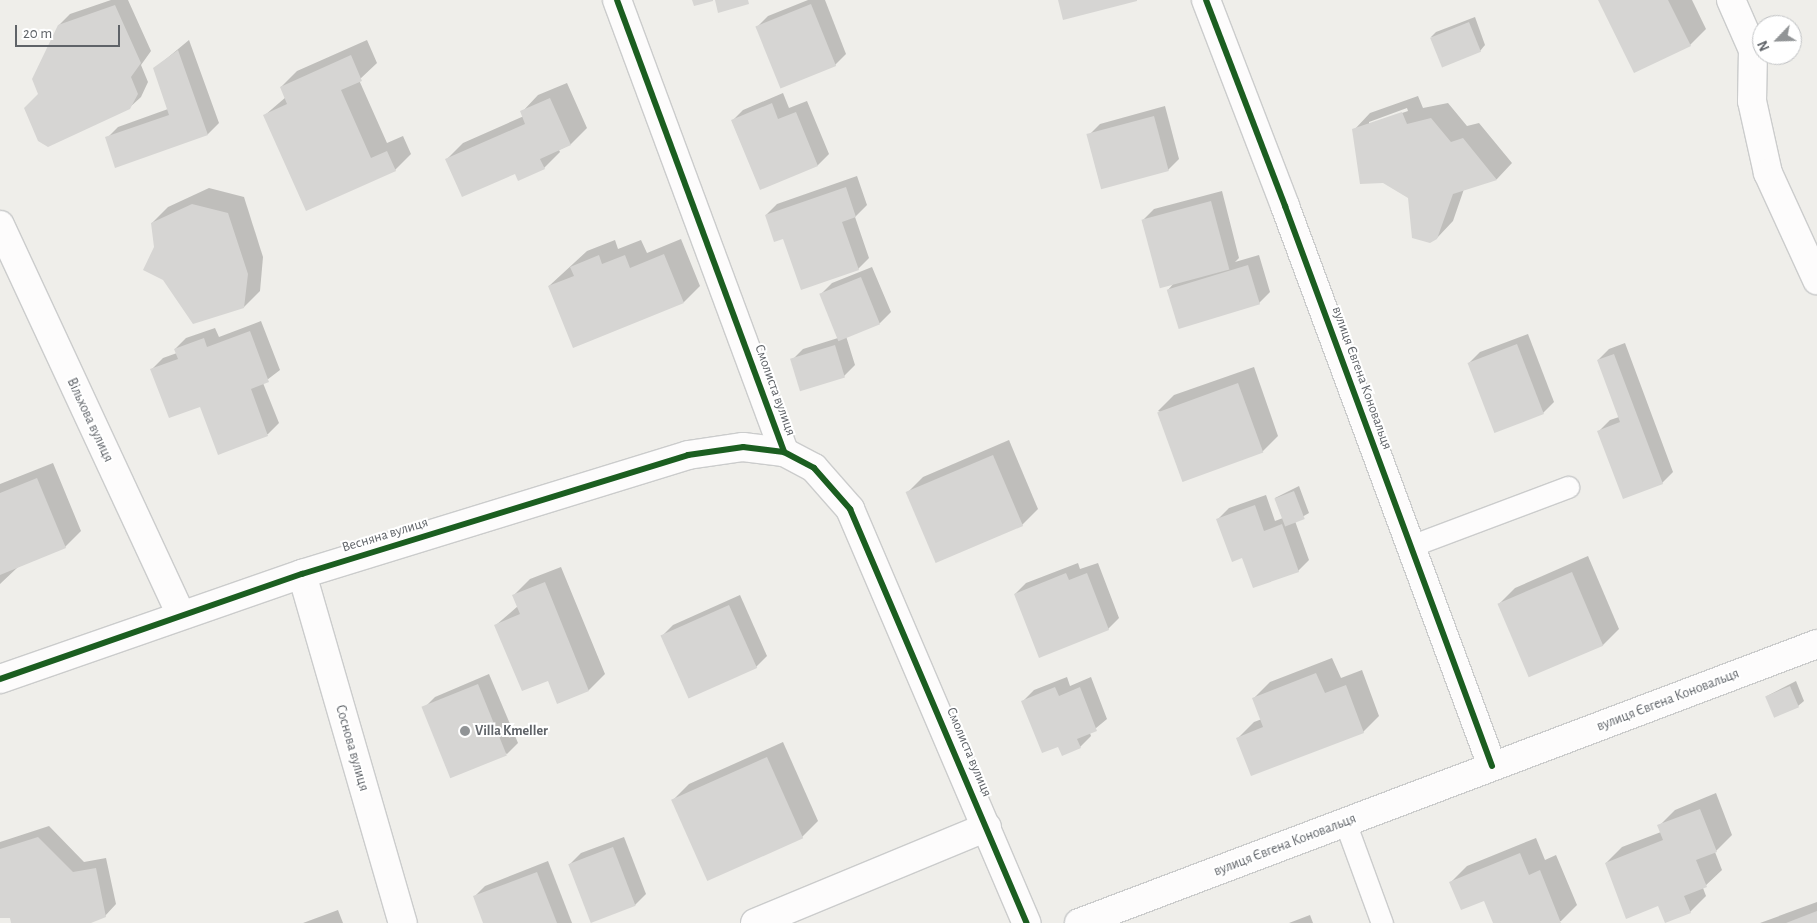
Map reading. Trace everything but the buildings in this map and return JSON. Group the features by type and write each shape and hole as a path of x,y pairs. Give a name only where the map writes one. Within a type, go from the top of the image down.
{"street":[{"name":"Смолиста вулиця","path":"616,0 784,452 814,468 850,509 1027,923"},
{"name":"вулиця Євгена Коновальця","path":"1206,0 1492,766"},
{"path":"1731,0 1753,50 1752,101 1768,173 1817,280"},
{"name":"Вільхова вулиця","path":"0,225 181,615"},
{"name":"Весняна вулиця","path":"0,679 302,574 688,455 743,447 784,452"},
{"name":"Соснова вулиця","path":"302,574 403,923"},
{"name":"вулиця Євгена Коновальця","path":"1079,923 1817,644"},
{"path":"755,923 987,827"}],"lane":[{"path":"1411,546 1568,487"},
{"path":"1345,822 1382,923"}],"cycle path":[{"path":"617,0 784,452 814,468 850,509 1027,923"},
{"path":"1206,0 1285,206 1492,766"},
{"path":"0,679 302,574 688,455 743,447 784,452"}],"place":[{"name":"Villa Kmeller","path":"465,731"}]}
